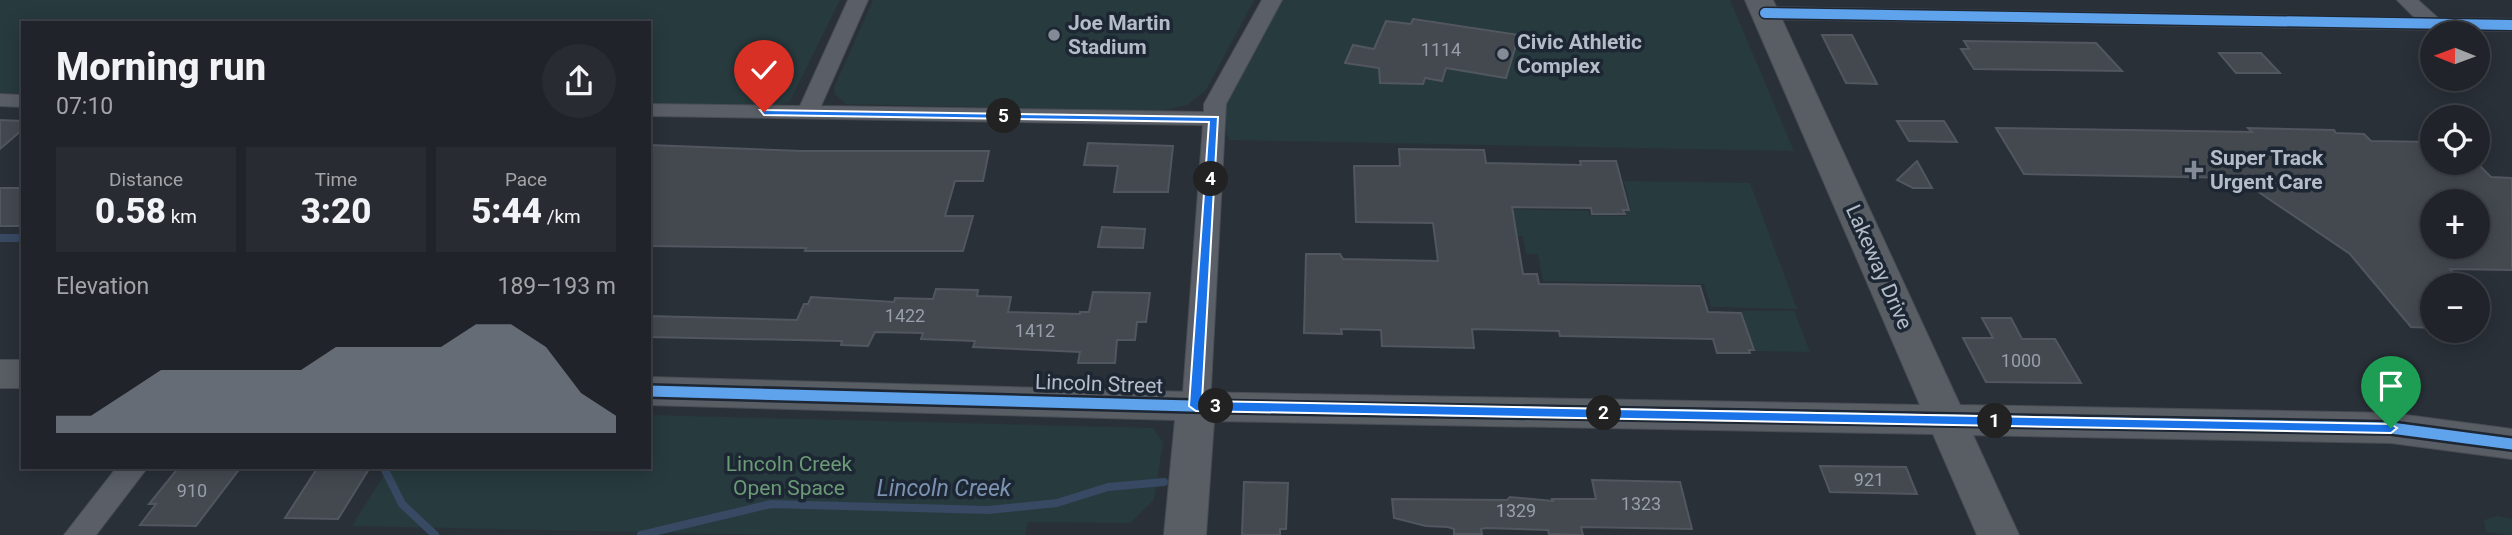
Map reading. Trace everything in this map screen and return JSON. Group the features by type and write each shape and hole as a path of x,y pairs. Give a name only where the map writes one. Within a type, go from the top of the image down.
{"street":[{"path":"807,113 858,0"},
{"path":"1185,535 1215,104 1272,0"},
{"path":"2407,0 2430,21"},
{"path":"1762,6 2420,23"},
{"name":"Lakeway Drive","path":"1762,6 1997,535"},
{"path":"2490,24 2512,24"},
{"path":"0,100 21,100"},
{"path":"651,110 1215,119"},
{"path":"0,374 21,374"},
{"name":"Lincoln Street","path":"651,391 1196,406 2391,428 2512,443"},
{"path":"79,535 132,469"}],"green space":[{"path":"0,0 840,0 790,101 774,107 651,104 651,21 21,21 21,93 0,93"},
{"name":"Joe Martin Stadium","path":"873,0 1254,0 1206,90 1187,105 1160,111 846,104 835,94 834,88"},
{"name":"Civic Athletic Complex","path":"1281,0 1730,0 1794,151 1230,140 1223,108"},
{"path":"1624,181 1750,183 1797,309 1711,307 1704,284 1543,281 1538,254 1526,254 1523,236 1507,236 1502,209 1588,211 1589,215 1627,216 1626,211 1631,210"},
{"path":"1741,311 1794,311 1810,352 1755,351"},
{"name":"Lincoln Creek Open Space","path":"651,415 1153,428 1163,442 1154,500 1130,523 1028,522 1025,535 792,535 352,526 388,469 651,469"},
{"path":"2497,516 2512,519 2512,535 2486,532 2484,520"}],"building":[{"path":"1413,19 1519,35 1506,78 1446,68 1442,81 1425,78 1423,84 1380,83 1379,68 1345,63 1353,45 1374,49 1386,21 1411,24"},
{"path":"1822,35 1852,35 1877,84 1846,83"},
{"path":"1964,41 2096,43 2122,71 1974,69 1961,49 1969,49"},
{"path":"2219,53 2261,53 2280,73 2236,73"},
{"path":"0,120 21,121 21,131 0,149"},
{"path":"1897,121 1944,121 1957,142 1909,141"},
{"path":"1996,128 2252,132 2248,128 2334,130 2336,133 2364,134 2371,141 2420,142 2420,175 2489,175 2512,178 2512,270 2450,269 2454,273 2420,273 2420,327 2411,327 2350,254 2238,178 2024,174"},
{"path":"1088,143 1173,146 1168,192 1114,192 1118,166 1084,165"},
{"path":"651,145 802,151 989,151 983,181 955,181 945,216 973,216 963,251 805,251 806,248 651,246"},
{"path":"1399,149 1484,150 1486,163 1581,165 1580,161 1616,161 1629,210 1623,210 1625,214 1592,214 1591,208 1512,207 1523,274 1537,274 1539,284 1700,286 1708,312 1741,313 1754,350 1749,350 1750,353 1717,353 1713,339 1560,336 1559,331 1472,329 1474,348 1382,346 1381,330 1341,329 1342,334 1304,333 1306,254 1340,254 1343,259 1438,261 1433,223 1356,222 1354,166 1400,166"},
{"path":"1917,161 1932,188 1913,188 1897,180"},
{"path":"0,188 21,188 21,226 0,226"},
{"path":"1102,227 1145,229 1143,248 1098,247"},
{"path":"936,289 978,290 977,296 1011,297 1008,312 1080,314 1089,312 1093,292 1150,293 1146,322 1137,322 1135,340 1117,340 1115,363 1078,363 1080,352 973,347 975,341 921,339 923,333 875,332 868,346 841,345 842,341 651,337 651,316 797,320 804,304 808,304 811,297 894,302 895,298 933,299"},
{"path":"1982,318 2011,318 2022,339 2055,339 2081,383 1986,382 1963,338 1993,338"},
{"path":"1820,466 1906,467 1917,494 1830,492"},
{"path":"177,469 239,469 196,526 140,525 156,504 149,504"},
{"path":"317,469 369,469 338,519 285,518"},
{"path":"1592,480 1680,482 1692,529 1581,527 1583,535 1549,534 1548,530 1486,528 1481,529 1482,534 1454,534 1454,529 1448,527 1426,526 1394,518 1392,499 1596,499"},
{"path":"1244,482 1288,483 1286,529 1280,529 1280,535 1242,535"}],"waterway":[{"name":"Lincoln Creek","path":"0,238 17,238"},
{"name":"Lincoln Creek","path":"385,470 402,504 435,535"},
{"name":"Lincoln Creek","path":"641,535 771,504 988,510 1057,503 1108,487 1164,482"}],"cycle path":[{"path":"1765,13 2512,25"},
{"path":"651,391 1191,406 2391,428 2512,444"}],"place":[{"name":"Joe Martin Stadium","path":"1054,35"},
{"name":"Civic Athletic Complex","path":"1503,54"},
{"name":"Super Track Urgent Care","path":"2194,170"}],"route":[{"path":"764,112 1215,119 1196,406 2391,428"}]}
